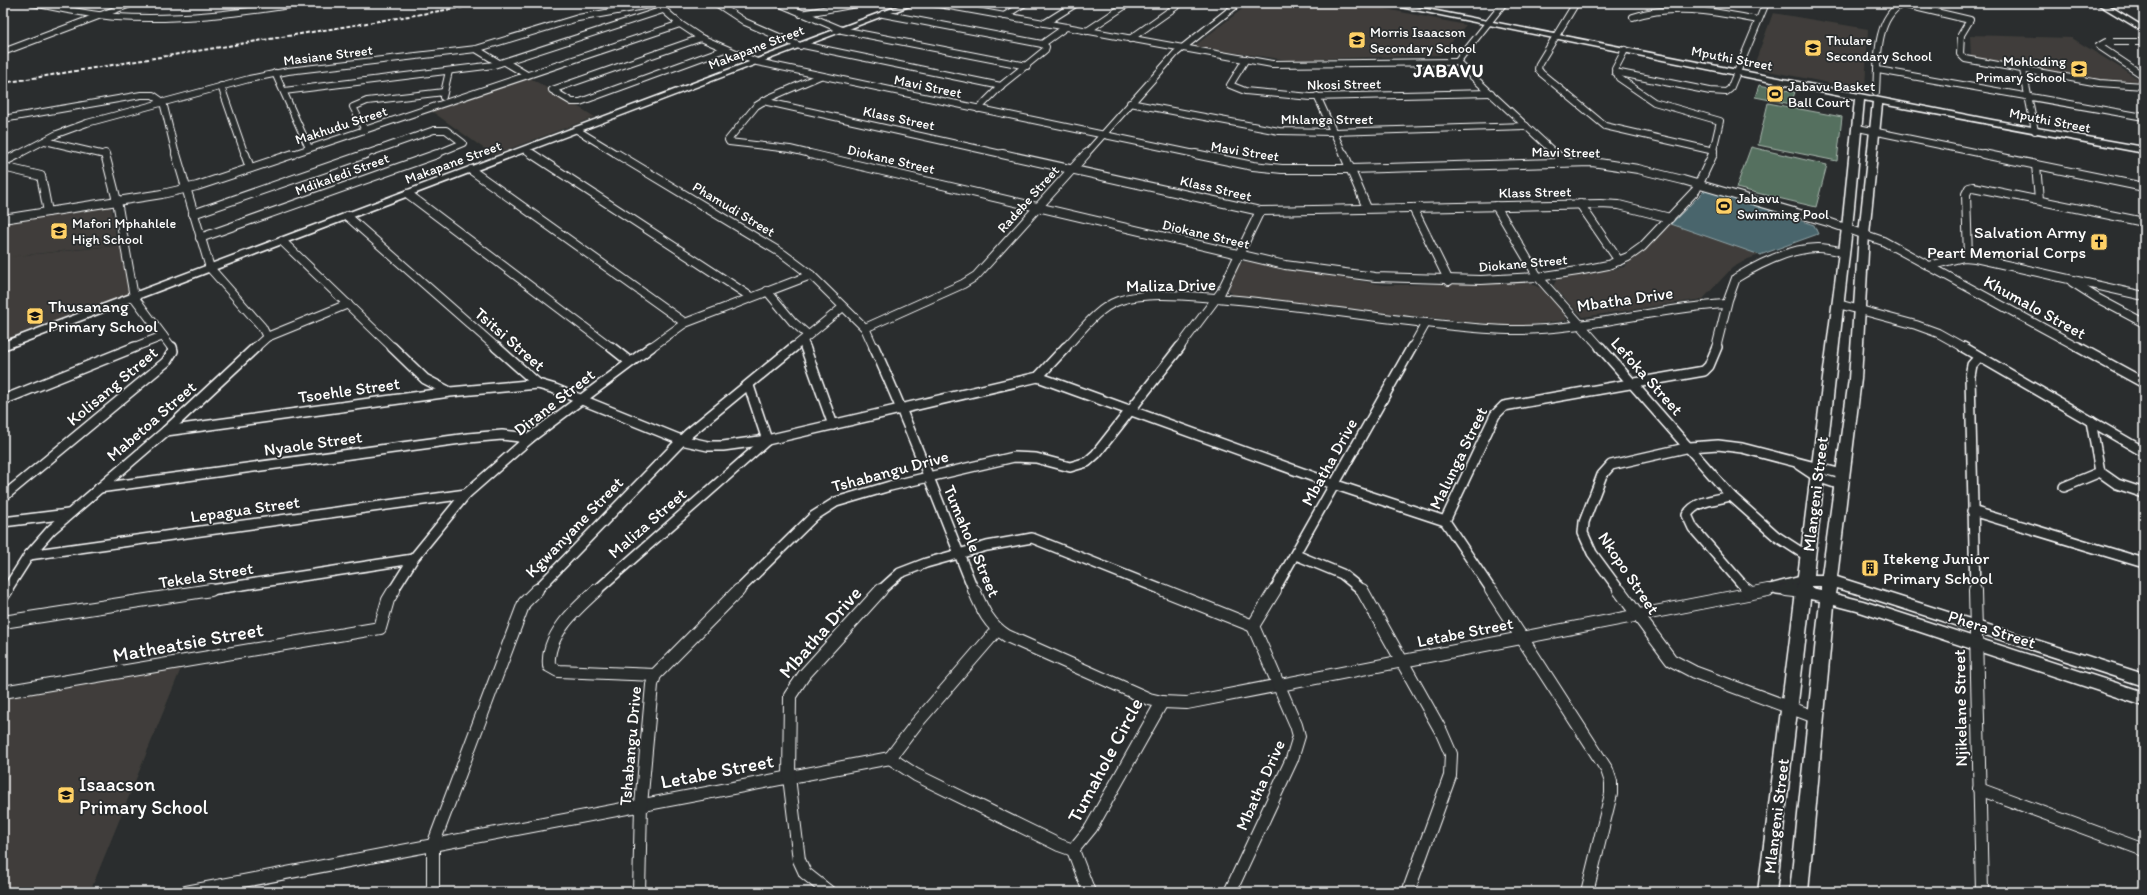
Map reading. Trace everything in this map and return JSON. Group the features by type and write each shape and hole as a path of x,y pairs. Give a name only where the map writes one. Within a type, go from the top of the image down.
{"street":[{"path":"32,3 97,15 156,18 185,18 227,15 302,3"},
{"path":"3,52 97,15 133,3"},
{"path":"716,3 729,13 749,24 801,45 1001,86"},
{"path":"778,3 842,30 1027,66"},
{"path":"801,14 862,3"},
{"name":"Makapane Street","path":"3,346 913,3"},
{"path":"933,3 1246,60 1293,65 1457,62 1565,162"},
{"path":"965,9 980,3"},
{"path":"1004,16 1025,3"},
{"path":"1045,23 1077,3"},
{"path":"1088,31 1129,3"},
{"path":"1130,39 1181,3"},
{"name":"Radebe Street","path":"865,328 969,281 983,269 1130,103 1181,48 1239,3"},
{"name":"Mputhi Street","path":"1385,3 1860,96 1877,96 2036,131 2144,150"},
{"path":"1457,62 1504,3"},
{"path":"1576,3 1539,64 1538,69 1601,123 1616,130 1714,151"},
{"path":"1625,50 1616,66 1615,72 1720,93 1728,91 1766,4 1759,3"},
{"path":"2100,3 2106,3"},
{"path":"2100,3 2144,30"},
{"path":"2115,3 2144,21"},
{"name":"Mlangeni Street","path":"1799,892 1828,589 1855,379 1864,234 1876,132 1878,70 1885,20 1898,5 1915,6 1970,20 1960,37 1960,54 1965,59"},
{"path":"284,91 449,72 502,62 661,6"},
{"name":"Mavi Street","path":"661,6 680,24 701,38 757,62 1102,136 1268,168 1351,169 1565,162 1606,164 1700,185 1847,228"},
{"name":"Masiane Street","path":"3,162 45,141 87,123 274,73 476,49 578,18 661,6"},
{"path":"1633,17 1648,11 1681,7 1758,20"},
{"path":"883,14 1042,44 1046,48 1027,66 1001,86 997,92 978,109"},
{"name":"Makhudu Street","path":"3,219 185,189 680,24"},
{"path":"1042,44 1066,27"},
{"path":"701,38 552,90 574,102 583,101 725,49"},
{"path":"2144,42 2106,42 2099,46 2144,76"},
{"path":"476,49 527,75"},
{"path":"1956,60 1965,59 2104,84 2144,86"},
{"name":"Nkosi Street","path":"1246,60 1232,79 1230,85 1246,92 1268,95 1317,96 1490,93"},
{"path":"1019,64 1019,71"},
{"path":"1878,70 2027,98 2122,114 2144,116"},
{"path":"2024,70 2027,98 2036,131"},
{"path":"442,104 449,72"},
{"name":"Diokane Street","path":"820,76 763,101 747,115 728,138 729,142 790,149 1285,265 1349,274 1449,281 1538,277 1594,268 1619,261 1642,247 1700,185 1714,151 1720,125 1718,119 1654,102 1619,78 1615,72"},
{"path":"274,73 284,91 309,148"},
{"path":"221,86 250,168"},
{"path":"365,130 352,110 356,104 367,101 444,92"},
{"path":"3,119 147,94 157,95 163,102 185,189 210,268 262,327 267,337"},
{"path":"1317,96 1351,169 1367,208"},
{"name":"Mlangeni Street","path":"1767,892 1847,228 1860,96"},
{"name":"Klass Street","path":"763,101 1260,211 1580,204 1614,205 1670,218"},
{"name":"Mhlanga Street","path":"1130,103 1261,129 1333,132 1526,126"},
{"path":"1858,128 2144,187"},
{"name":"Mdikaledi Street","path":"193,214 437,129 448,131 463,143 456,147 200,238"},
{"name":"Phamudi Street","path":"577,130 783,254 811,275 865,328"},
{"name":"Kolisang Street","path":"3,497 166,362 173,351 172,346 134,297 117,201 104,153 45,141"},
{"path":"526,150 751,297"},
{"path":"2036,165 2039,200"},
{"path":"3,167 34,173 41,176 48,212"},
{"path":"470,170 685,323"},
{"path":"1968,257 1966,194 1969,188 1982,188 2143,224"},
{"path":"408,194 630,362"},
{"path":"1580,204 1619,261"},
{"name":"Lefoka Street","path":"1496,206 1538,277 1631,383 1690,447 1731,496 1776,536 1807,556"},
{"path":"1413,208 1449,281"},
{"name":"Tshabangu Drive","path":"639,892 641,805 652,685 655,675 671,657 821,510 841,501 927,477 1018,456 1036,458 1066,468 1076,467 1092,458 1217,298 1260,211"},
{"name":"Tsitsi Street","path":"347,216 538,384 581,399 682,440 708,446 723,446 767,440"},
{"name":"Khumalo Street","path":"1847,228 1883,241 2144,383"},
{"path":"282,241 425,379 437,387 450,392"},
{"name":"Malunga Street","path":"1587,892 1610,799 1611,782 1600,757 1523,638 1445,522 1496,415 1504,406 1631,383 1697,373 1709,368 1714,359 1726,304 1733,283 1741,274 1806,250 1819,248 1843,252"},
{"path":"1929,266 1968,257 2144,296"},
{"name":"Dirane Street","path":"380,628 388,600 413,559 466,494 530,438 630,362 685,323 811,275"},
{"path":"2068,279 2097,298 2144,323"},
{"path":"767,291 806,338 833,425"},
{"name":"Maliza Drive","path":"1038,377 1110,303 1136,298 1217,298 1426,323"},
{"name":"Mabetoa Street","path":"3,596 29,555 51,530 166,431 267,337 348,304"},
{"name":"Mbatha Drive","path":"1253,626 1336,485 1426,323 1511,330 1535,329 1699,305 1726,304"},
{"path":"1838,304 1930,329 2144,452"},
{"name":"Kgwanyane Street","path":"433,892 434,845 524,603 682,440 749,386 843,306"},
{"name":"Tumahole Street","path":"865,328 902,408 927,477 982,610 997,630"},
{"path":"3,400 163,336"},
{"name":"Njikelane Street","path":"1979,357 1972,365 1970,376 1982,892"},
{"path":"902,408 1038,377 1336,485 1445,522"},
{"name":"Tsoehle Street","path":"166,431 450,392 538,384"},
{"path":"749,386 767,440"},
{"name":"Maliza Street","path":"655,675 558,671 549,666 548,655 566,622 586,600 767,440 902,408"},
{"path":"2091,421 2100,472 2117,484 2144,493"},
{"name":"Nyaole Street","path":"100,488 468,438 502,435 530,438"},
{"name":"Nkopo Street","path":"1815,717 1694,672 1672,660 1592,553 1583,533 1584,522 1602,475 1611,465 1690,447 1727,446 1799,465 1841,480"},
{"path":"2064,487 2100,472"},
{"name":"Lepagua Street","path":"29,555 466,494"},
{"path":"1731,496 1697,505 1689,510 1687,515 1693,528 1750,593"},
{"path":"1972,511 2144,563"},
{"path":"3,522 68,514"},
{"name":"Mbatha Drive","path":"829,892 805,873 800,860 789,777 789,705 790,696 795,686 894,577 911,568 959,554 1027,538 1040,540 1253,626 1280,685 1299,736 1298,747 1230,892"},
{"path":"1296,555 1332,569 1356,582 1373,605 1448,744 1452,765 1450,776 1408,892"},
{"name":"Tekela Street","path":"3,622 413,559"},
{"path":"1804,586 1828,589"},
{"name":"Letabe Street","path":"1162,702 1187,703 1750,593 1804,586"},
{"name":"Phera Street","path":"1828,589 1975,625 2144,680"},
{"name":"Phera Street","path":"1828,589 1976,643 2144,699"},
{"name":"Matheatsie Street","path":"3,692 380,628"},
{"path":"997,630 916,724 890,758 916,775 1059,845 1073,850 1089,892"},
{"name":"Tumahole Circle","path":"997,630 1135,694 1162,702 1091,828 1073,850"},
{"name":"Letabe Street","path":"186,892 890,758"},
{"path":"1979,789 2144,850"}],"shaded area":[{"name":"Morris Isaacson Secondary School","path":"1250,3 1356,3 1466,25 1440,55 1288,60 1193,47"},
{"name":"Thulare Secondary School","path":"1773,13 1868,29 1865,90 1753,68"},
{"name":"Mohloding Primary School","path":"1970,35 2072,38 2142,81 2101,80 1971,57"},
{"path":"527,76 595,117 493,155 430,110"},
{"name":"Thusanang Primary School","path":"111,204 117,245 7,257 124,245 133,292 3,340 3,216"},
{"path":"1671,224 1760,255 1748,259 1732,268 1703,299 1583,317 1553,286 1557,279 1624,267"},
{"path":"1245,261 1384,285 1529,283 1540,288 1561,308 1567,320 1515,327 1234,296 1228,289 1236,265"},
{"name":"Isaacson Primary School","path":"182,666 90,892 3,892 3,698"}],"green space":[{"name":"Jabavu Basket Ball Court","path":"1759,85 1795,92 1791,104 1755,97"},
{"path":"1768,103 1842,117 1837,161 1758,145"},
{"path":"1751,147 1827,165 1816,207 1736,188"}],"water":[{"name":"Jabavu Swimming Pool","path":"1706,189 1814,225 1818,234 1760,255 1671,224"}],"railway":[{"path":"3,83 488,3"}],"place":[{"name":"Morris Isaacson Secondary School","path":"1357,40"},
{"name":"Thulare Secondary School","path":"1813,48"},
{"name":"Mohloding Primary School","path":"2079,69"},
{"name":"Jabavu Basket Ball Court","path":"1775,94"},
{"name":"Jabavu Swimming Pool","path":"1724,206"},
{"name":"Mafori Mphahlele High School","path":"59,231"},
{"name":"Salvation Army Peart Memorial Corps","path":"2099,242"},
{"name":"Thusanang Primary School","path":"35,316"},
{"name":"Itekeng Junior Primary School","path":"1870,568"},
{"name":"Isaacson Primary School","path":"66,795"}],"district":[{"name":"JABAVU","path":"1449,71"}]}
